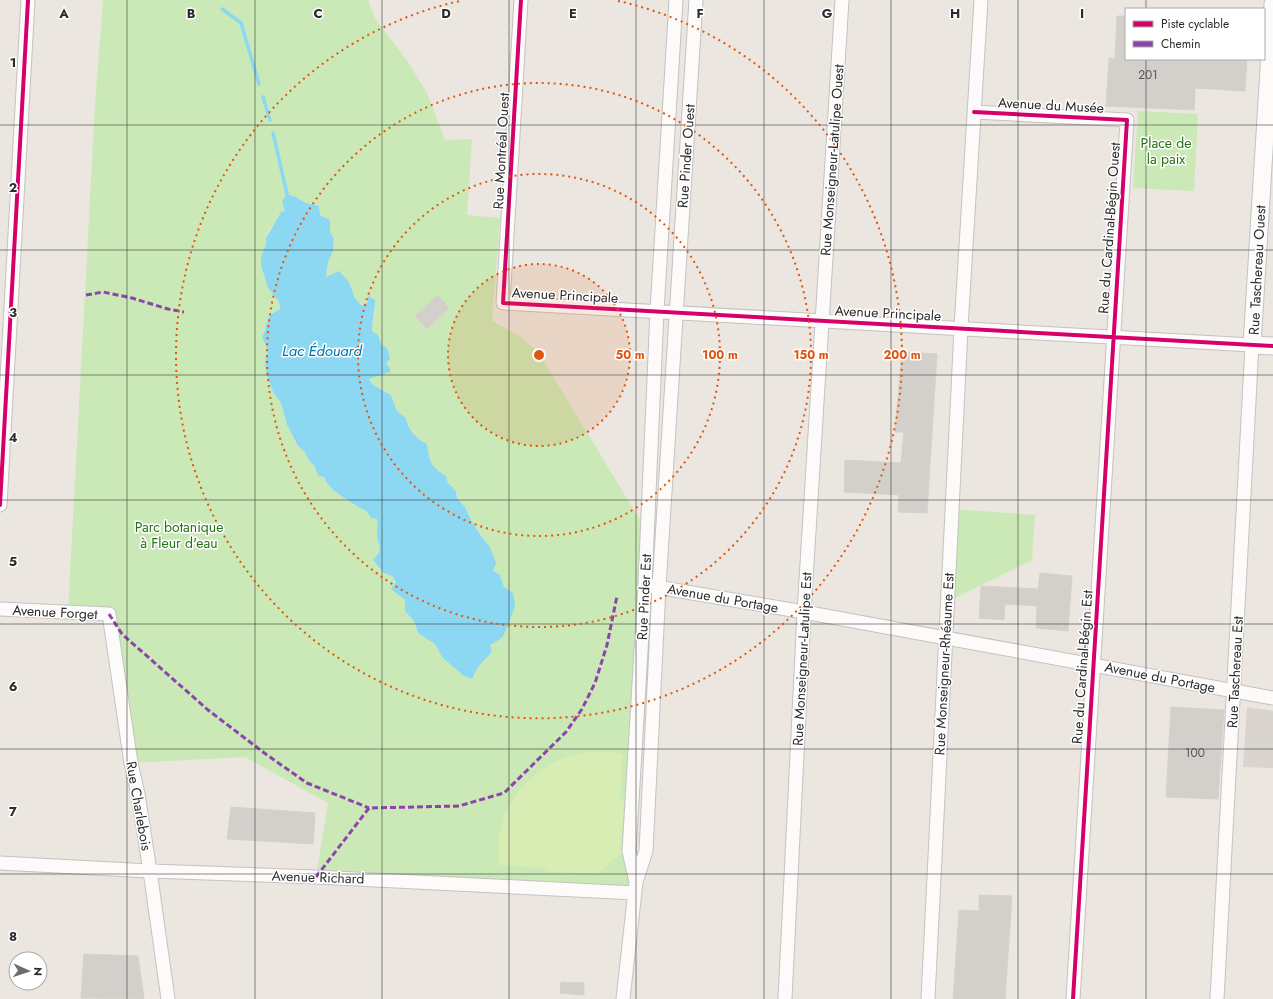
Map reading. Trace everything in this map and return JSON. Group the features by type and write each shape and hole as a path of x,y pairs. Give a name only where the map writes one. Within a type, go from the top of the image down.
{"street":[{"path":"0,505 6,303 28,0"},
{"name":"Rue Montréal Ouest","path":"502,303 521,0"},
{"name":"Rue Pinder Ouest","path":"657,311 676,0"},
{"name":"Rue Pinder Ouest","path":"676,312 696,0"},
{"name":"Rue Monseigneur-Latulipe Ouest","path":"822,320 842,0"},
{"name":"Rue Monseigneur-Rhéaume Est","path":"928,999 961,328 981,0"},
{"name":"Rue Taschereau Ouest","path":"1252,345 1273,4"},
{"name":"Avenue du Musée","path":"974,112 1127,120"},
{"name":"Rue du Cardinal-Bégin Ouest","path":"1114,337 1127,120"},
{"name":"Avenue Principale","path":"502,303 1273,346"},
{"name":"Rue Pinder Est","path":"636,887 629,850 645,584 657,311"},
{"name":"Rue Pinder Est","path":"623,999 636,887 646,851 659,587 676,312"},
{"name":"Rue Monseigneur-Latulipe Est","path":"785,999 804,612 822,320"},
{"name":"Rue du Cardinal-Bégin Est","path":"1073,999 1114,337"},
{"name":"Rue Taschereau Est","path":"1217,999 1252,345"},
{"name":"Avenue du Portage","path":"645,584 1273,698"},
{"name":"Avenue Forget","path":"0,609 109,614"},
{"name":"Rue Charlebois","path":"109,614 131,763 138,794 150,871 168,999"},
{"name":"Avenue Richard","path":"0,863 150,871 636,887"},
{"name":"Rue Pinder Est","path":"626,977 628,999"}],"green space":[{"name":"Parc botanique à Fleur d'eau","path":"103,0 368,0 375,18 408,62 427,93 445,140 472,139 467,215 500,218 492,321 520,336 538,352 648,533 629,850 635,893 316,877 328,803 245,757 131,763 109,614 68,612 95,105","holes":["296,197 306,203 319,206 320,215 330,220 330,231 334,239 333,251 328,262 326,277 349,282 355,298 363,306 368,302 375,312 372,322 372,331 378,335 385,364 389,372 369,379 373,385 391,395 397,411 406,418 409,427 416,437 427,444 432,463 446,476 448,483 456,491 457,498 465,507 471,520 490,547 493,571 500,575 504,587 510,619 507,628 490,645 492,652 478,667 472,679 464,676 452,666 442,657 435,644 418,633 414,620 405,611 405,600 391,589 396,582 392,576 384,573 373,560 379,551 377,536 378,518 340,495 327,483 324,477 318,476 315,467 308,459 304,451 298,446 287,425 281,403 273,392 266,373 265,362 268,351 262,337 267,320 271,314 280,309 279,302 268,288 261,256 266,244 266,238 269,230 275,223 278,216 285,211 284,206"]},
{"name":"Place de la paix","path":"1138,111 1198,114 1194,191 1133,188"},
{"path":"952,509 1035,515 1032,560 947,602"},
{"path":"594,752 622,754 620,801 624,801 621,853 597,874 546,871 546,868 498,865 500,830 503,819 507,809 527,782 535,774 554,762 583,753"}],"shaded area":[{"path":"1247,707 1273,711 1273,768 1243,767"}],"water":[{"name":"Lac Édouard","path":"287,194 306,203 319,206 320,215 330,220 330,231 334,239 333,251 328,262 326,277 339,271 349,282 355,298 362,306 368,302 368,296 375,300 372,331 378,335 381,344 387,348 390,358 386,364 390,368 390,372 369,379 373,385 391,395 397,411 406,418 409,427 416,437 427,444 432,463 446,476 448,483 456,491 457,498 465,507 481,536 490,547 496,563 493,571 500,575 504,587 513,593 515,606 507,628 502,638 490,645 492,652 478,667 472,679 464,676 452,666 442,657 435,644 418,633 414,621 405,611 405,600 391,589 396,582 392,576 384,573 373,560 380,549 377,536 377,519 371,518 367,512 338,493 329,485 324,477 318,476 315,467 308,459 304,451 298,446 287,425 281,403 273,392 266,373 265,362 268,351 262,337 267,321 274,312 280,309 279,302 268,288 261,265 261,257 266,244 266,238 281,212 285,211 282,202"}],"building":[{"path":"1117,16 1125,16 1125,60 1247,60 1245,91 1195,88 1194,110 1106,106 1109,58 1115,59"},
{"path":"438,295 449,308 427,329 415,316"},
{"path":"902,352 937,354 927,513 898,512 899,495 844,492 845,460 901,463 904,432 895,432"},
{"path":"1040,573 1072,576 1068,631 1036,628 1037,606 1005,604 1004,620 979,618 981,586 1038,589"},
{"path":"1171,707 1224,710 1218,799 1166,797"},
{"path":"231,807 315,813 313,844 227,839"},
{"path":"979,895 1012,896 1005,999 953,999 959,910 979,911"},
{"path":"84,954 138,956 144,999 81,998"},
{"path":"561,982 584,983 584,995 560,993"}],"waterway":[{"path":"222,9 241,23 259,84"},
{"path":"263,97 270,120"},
{"path":"273,133 287,194"}],"marked path":[{"path":"86,295 103,292 184,312"},
{"path":"316,877 369,808 459,806 504,793 566,732 582,709 595,683 607,645 617,596"},
{"path":"109,614 122,634 208,710 267,755 307,783 369,808"}],"cycle path":[{"path":"0,505 28,0"},
{"path":"521,0 503,303 1273,346"},
{"path":"974,112 1127,120 1073,999"}]}
